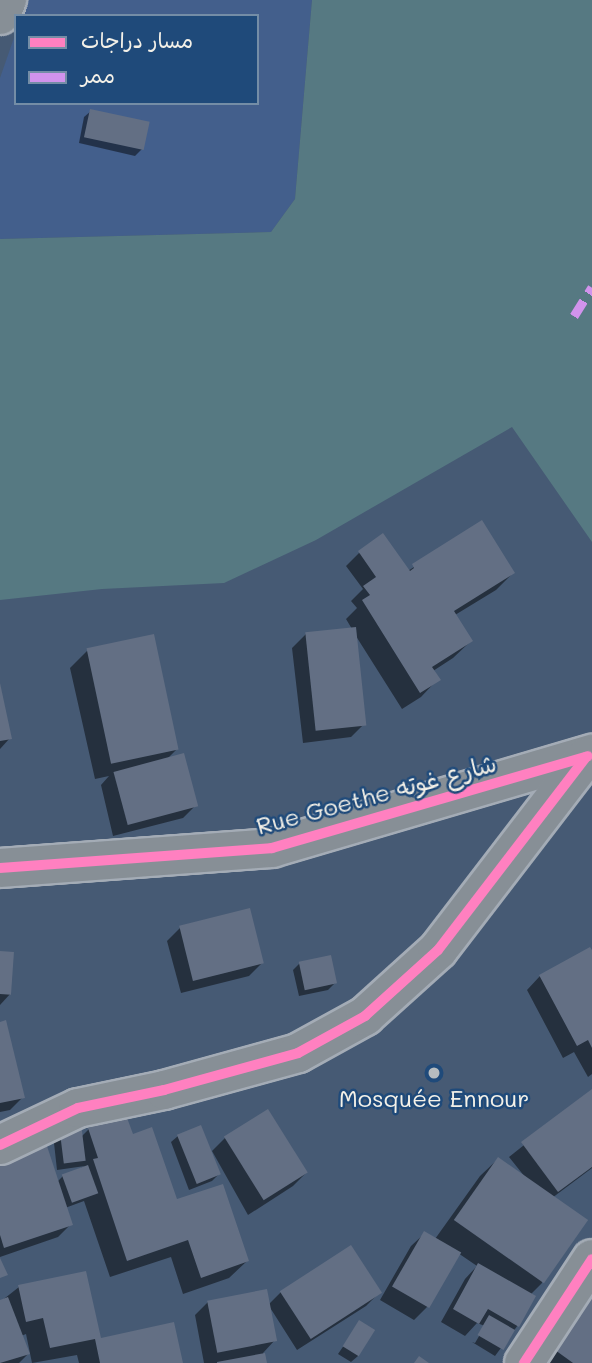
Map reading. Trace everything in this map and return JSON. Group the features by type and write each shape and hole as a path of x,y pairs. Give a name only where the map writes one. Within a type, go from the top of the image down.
{"street":[{"path":"0,15 7,0"},
{"path":"0,1145 78,1108 164,1090 298,1053 365,1016 438,950 589,755"},
{"name":"Rue Goethe شارع غوته","path":"0,868 272,848 589,755"},
{"path":"524,1363 592,1259"}],"shaded area":[{"path":"27,0 312,0 295,199 271,232 0,239 0,78 14,38 14,105 259,105 259,14 23,14"}],"green space":[{"path":"312,0 592,0 592,542 512,427 316,540 224,583 102,589 0,600 0,239 271,232 295,199"}],"building":[{"path":"90,109 150,122 144,150 84,137"},
{"path":"482,520 515,573 454,611 473,641 432,667 441,680 420,693 362,600 370,595 363,586 376,577 358,551 383,533 410,571 414,568 412,564"},
{"path":"356,627 366,725 316,731 305,632"},
{"path":"154,634 179,749 111,764 87,648"},
{"path":"0,683 12,739 0,741"},
{"path":"184,753 198,806 128,825 113,772"},
{"path":"250,908 264,963 193,981 179,926"},
{"path":"590,947 592,1048 588,1040 577,1046 539,975"},
{"path":"0,951 14,952 11,995 0,994"},
{"path":"331,955 337,983 305,990 299,962"},
{"path":"6,1020 25,1098 0,1103 0,1022"},
{"path":"592,1089 592,1167 558,1192 521,1142"},
{"path":"268,1109 308,1173 264,1200 224,1137"},
{"path":"126,1115 133,1134 152,1127 177,1199 223,1184 249,1261 201,1278 188,1240 127,1261 93,1159 98,1158 88,1128"},
{"path":"81,1123 86,1161 64,1163 59,1126"},
{"path":"201,1125 221,1174 197,1184 177,1135"},
{"path":"46,1143 73,1225 4,1248 0,1235 0,1159"},
{"path":"498,1157 588,1220 544,1283 454,1220"},
{"path":"88,1165 98,1193 72,1203 62,1175"},
{"path":"424,1231 461,1252 429,1308 392,1286"},
{"path":"351,1245 382,1293 311,1339 280,1291"},
{"path":"0,1258 8,1275 0,1278"},
{"path":"478,1263 536,1296 519,1327 488,1309 479,1324 453,1309"},
{"path":"86,1271 101,1338 174,1322 183,1363 100,1363 95,1339 50,1348 43,1318 26,1322 18,1285"},
{"path":"592,1276 592,1363 573,1363 544,1342"},
{"path":"267,1289 277,1341 217,1353 207,1301"},
{"path":"8,1297 30,1354 0,1363 0,1300"},
{"path":"489,1315 515,1330 503,1350 477,1335"},
{"path":"359,1320 375,1330 359,1356 343,1346"},
{"path":"265,1353 267,1363 217,1363 217,1362"},
{"path":"419,1356 429,1363 414,1363"}],"marked path":[{"path":"574,316 592,287"}],"cycle path":[{"path":"0,868 272,848 588,756"},
{"path":"0,1145 78,1108 164,1090 298,1053 365,1016 438,950 586,757"},
{"path":"524,1363 592,1259"}],"place":[{"name":"Mosquée Ennour","path":"434,1073"}]}
